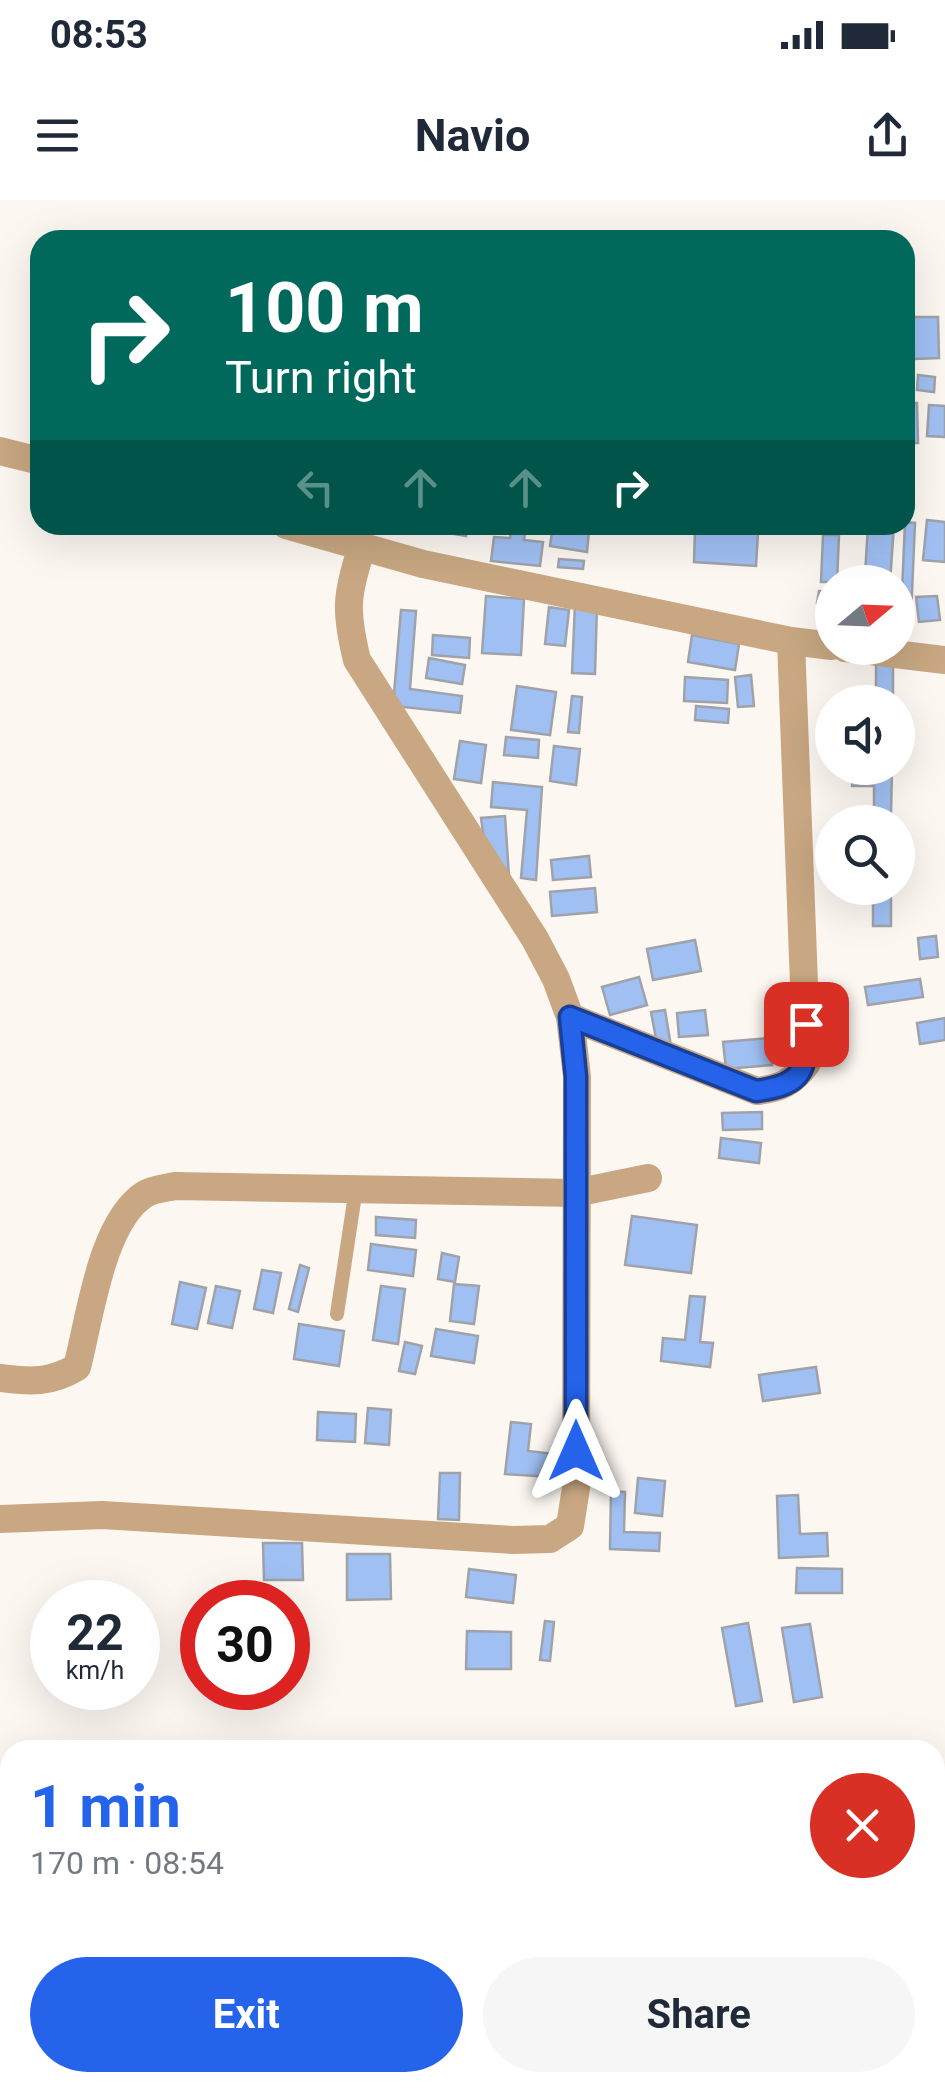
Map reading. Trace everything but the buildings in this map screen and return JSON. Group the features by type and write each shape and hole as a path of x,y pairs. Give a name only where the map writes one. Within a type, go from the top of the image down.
{"street":[{"path":"0,451 30,458"},
{"path":"321,535 423,564 815,644"},
{"path":"0,1519 102,1515 550,1539 570,1526 576,1488 576,1077 570,1017 556,979 534,939 357,660 347,620 349,586 362,547"},
{"path":"570,1017 756,1091 779,1088 794,1080 807,1062 791,640"},
{"path":"915,656 945,660"},
{"path":"0,1378 46,1380 59,1378 77,1367 107,1245 126,1211 147,1192 176,1186 574,1193 648,1178"}],"lane":[{"path":"337,1314 356,1187"}],"route":[{"path":"576,1451 576,1077 570,1017 756,1091 779,1088 794,1080 807,1062 806,1024"}]}
